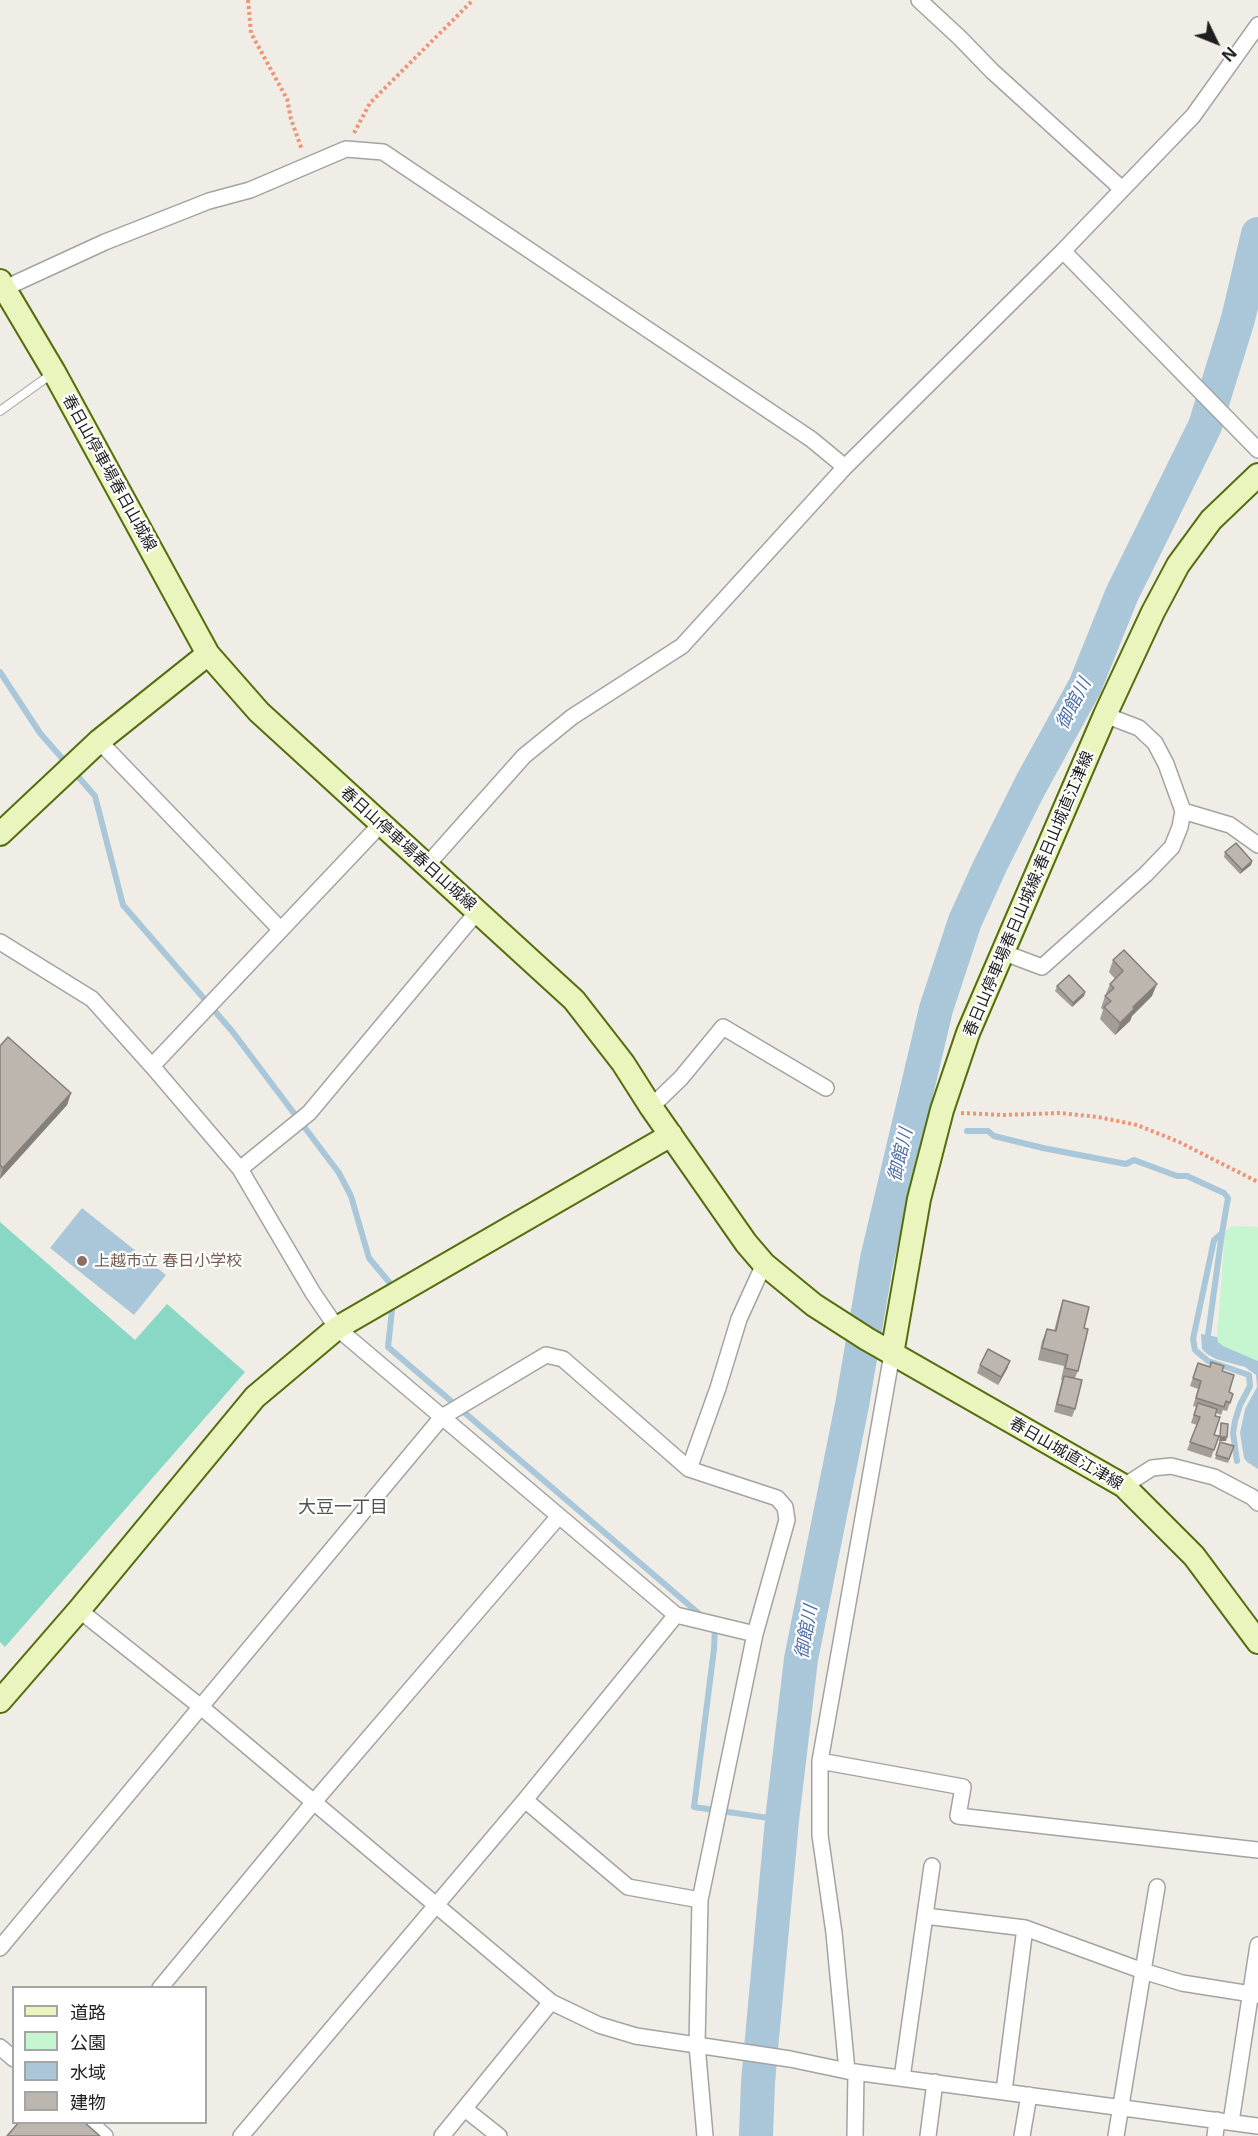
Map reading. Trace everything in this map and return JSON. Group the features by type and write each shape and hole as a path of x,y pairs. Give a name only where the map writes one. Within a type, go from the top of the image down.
{"main road":[{"name":"春日山停車場春日山城線","path":"2,284 54,372 208,654 259,712 574,1000 623,1064 671,1136 764,1264 814,1305 892,1354"},
{"name":"春日山停車場春日山城線;春日山城直江津線","path":"892,1354 920,1199 942,1110 968,1033 1105,715 1153,612 1178,565 1210,520 1258,476"},
{"path":"0,834 99,741 208,654"},
{"path":"0,1701 79,1610 255,1397 338,1328 671,1136"},
{"name":"春日山城直江津線","path":"892,1354 1124,1486 1194,1556 1258,1642"}],"street":[{"path":"919,0 992,71 1122,189"},
{"path":"427,865 524,756 572,717 682,646 845,467 1063,251 1193,116 1258,25"},
{"path":"2,284 209,201 250,190 346,149 383,152 811,439 845,467"},
{"path":"1063,251 1258,450"},
{"path":"1002,952 1042,967 1146,874 1172,847 1180,827 1182,811 1166,764 1155,743 1139,728 1105,715"},
{"path":"99,741 281,930"},
{"path":"1182,811 1230,825 1258,845"},
{"path":"153,1066 381,824"},
{"path":"240,1169 309,1113 477,912"},
{"path":"0,942 92,999 153,1066 240,1169 313,1293 338,1328 676,1615 755,1634"},
{"path":"651,1107 681,1078 723,1027 826,1088"},
{"path":"689,1469 718,1388 739,1319 764,1264"},
{"path":"855,2136 852,2071 820,1835 820,1761 892,1354"},
{"path":"0,1948 442,1417 546,1355 563,1359 689,1469 777,1498 785,1507 787,1520 755,1634 700,1900 697,2045 705,2136"},
{"path":"1124,1486 1152,1468 1170,1466 1214,1476 1258,1503"},
{"path":"162,1986 313,1803 559,1516"},
{"path":"79,1610 201,1707 551,2002 599,2025 636,2036 790,2059 852,2071 1258,2126"},
{"path":"241,2136 525,1800 676,1615"},
{"path":"820,1761 963,1787 958,1816 1258,1850"},
{"path":"525,1800 628,1887 700,1900"},
{"path":"902,2078 932,1866"},
{"path":"1116,2136 1157,1887"},
{"path":"925,1916 1025,1928 1182,1983 1255,1995"},
{"path":"1004,2091 1025,1928"},
{"path":"1215,2136 1224,2121 1255,1995 1258,1945"},
{"path":"442,2136 551,2002"},
{"path":"0,2047 12,2057"},
{"path":"928,2136 935,2082"},
{"path":"1022,2136 1029,2095"},
{"path":"465,2109 499,2136"},
{"path":"90,2124 105,2136"}],"lane":[{"path":"0,411 54,372"}],"path":[{"path":"248,0 252,33 287,99 291,119 308,164"},
{"path":"346,149 370,103 473,0"},
{"path":"942,1110 974,1115 1060,1113 1098,1117 1137,1125 1179,1142 1254,1182 1258,1182"}],"green space":[{"name":"上越市立 春日小学校","path":"0,1222 135,1340 167,1304 245,1372 5,1647 0,1642"},
{"path":"1231,1226 1258,1227 1258,1361 1218,1343 1225,1232"}],"water":[{"path":"82,1208 166,1275 134,1315 50,1248"},
{"path":"1201,1334 1217,1337 1218,1342 1223,1346 1258,1361 1258,1469 1244,1458 1240,1433 1245,1409 1257,1387 1256,1375 1245,1367 1216,1359 1207,1354 1202,1349"}],"building":[{"path":"1236,843 1252,861 1242,870 1225,852"},
{"path":"1124,950 1157,984 1120,1023 1104,1007 1111,1001 1105,996 1114,988 1110,984 1123,971 1113,960"},
{"path":"1069,975 1085,992 1073,1003 1057,986"},
{"path":"8,1037 71,1093 3,1168 0,1165 0,1046"},
{"path":"1063,1300 1089,1307 1084,1328 1088,1329 1078,1371 1065,1368 1068,1355 1042,1348 1047,1329 1056,1331"},
{"path":"988,1349 1010,1361 1001,1377 980,1365"},
{"path":"1211,1362 1224,1366 1222,1371 1234,1375 1229,1392 1233,1394 1230,1403 1226,1401 1224,1407 1196,1398 1201,1381 1193,1378 1198,1363 1210,1367"},
{"path":"1064,1376 1082,1380 1075,1409 1057,1404"},
{"path":"1198,1403 1217,1409 1215,1416 1220,1417 1214,1435 1219,1436 1214,1450 1190,1442 1200,1417 1194,1415"},
{"path":"1221,1423 1228,1424 1227,1437 1220,1437"},
{"path":"1220,1442 1234,1446 1229,1459 1216,1455"},
{"path":"17,2124 86,2124 100,2136 7,2136"}],"waterway":[{"name":"御館川","path":"756,2136 758,2082 782,1820 801,1659 852,1405 877,1259 936,1009 965,921 990,866 1030,786 1085,686 1122,594 1205,426 1238,319 1258,234"},
{"path":"0,672 40,733 95,796 123,905 232,1031 339,1173 351,1196 369,1258 394,1288"},
{"path":"967,1131 988,1131 994,1136 1043,1148 1126,1164 1134,1160 1177,1176 1187,1176 1224,1193 1228,1198 1208,1335"},
{"path":"1221,1234 1214,1240 1193,1339 1195,1350 1208,1361 1249,1375 1250,1386 1240,1405 1233,1433 1237,1461"},
{"path":"393,1301 388,1347 703,1617"},
{"path":"713,1626 715,1627 714,1649 694,1807 782,1820"}],"place":[{"name":"上越市立 春日小学校","path":"82,1261"}],"district":[{"name":"大豆一丁目","path":"343,1508"}]}
